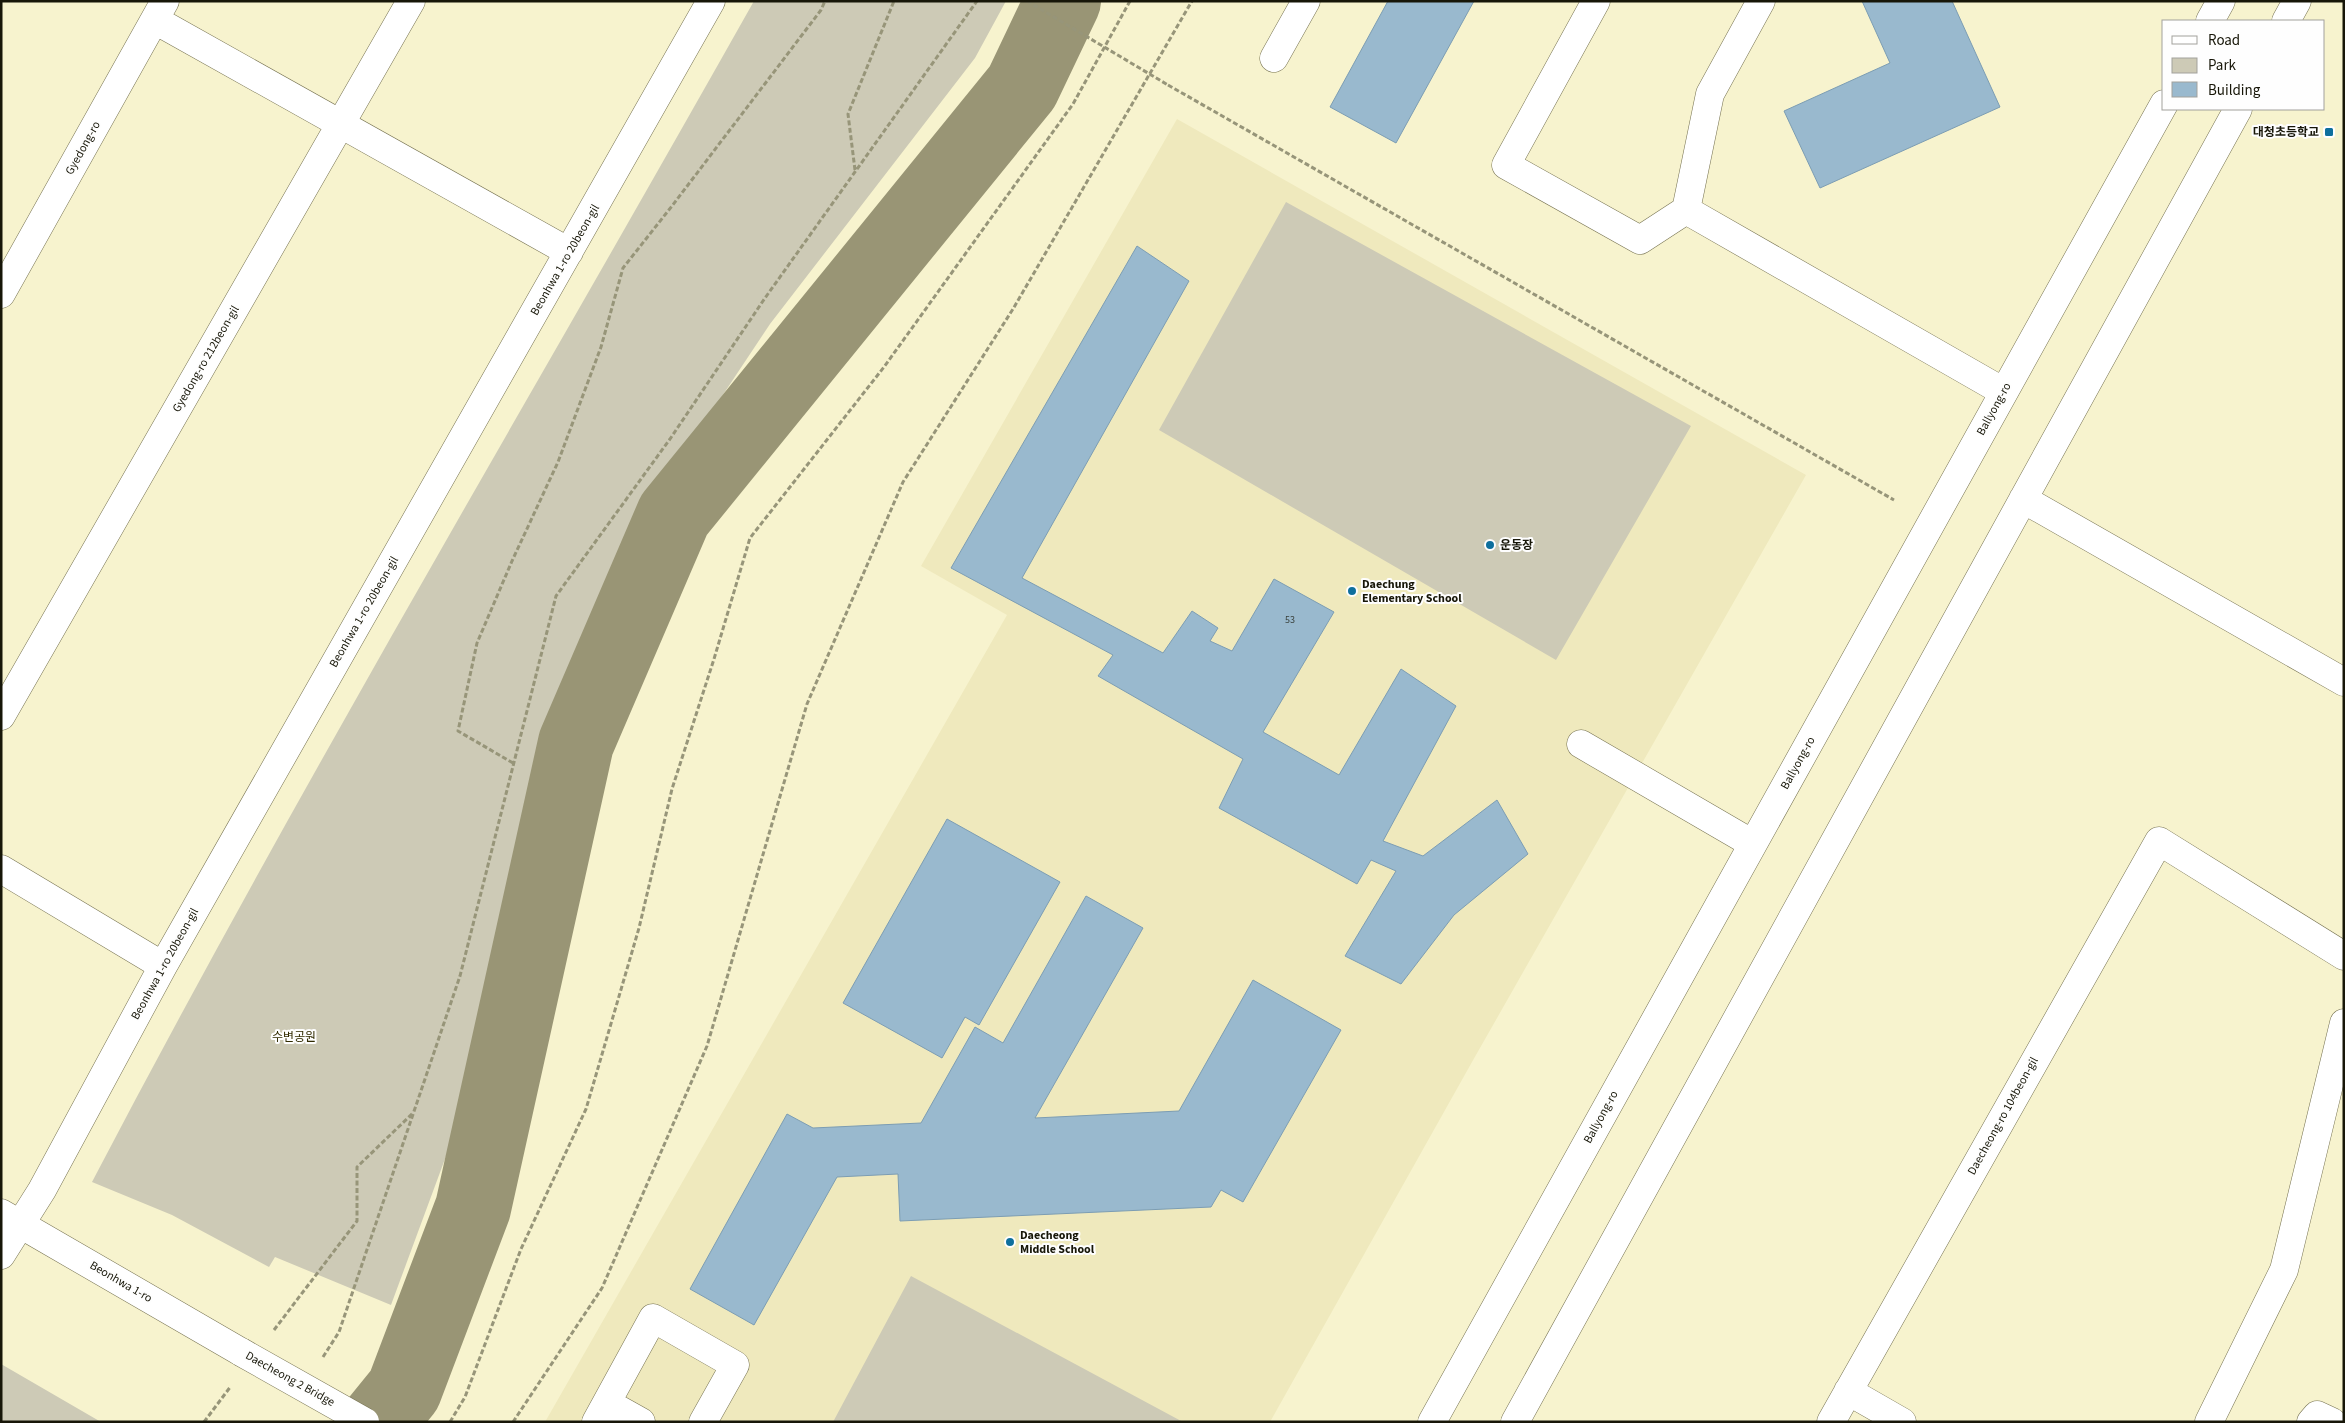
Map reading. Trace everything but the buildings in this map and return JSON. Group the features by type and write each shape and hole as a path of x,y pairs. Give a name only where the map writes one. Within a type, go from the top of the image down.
{"street":[{"name":"Gyedong-ro 212beon-gil","path":"1,716 410,1"},
{"name":"Beonhwa 1-ro 20beon-gil","path":"1,1255 11,1218 42,1190 163,966 711,1"},
{"path":"1274,58 1306,1"},
{"path":"1596,1 1506,165 1640,240 1686,210 1710,94 1761,1"},
{"path":"2211,20 2221,1"},
{"path":"2287,20 2297,1"},
{"path":"160,10 341,124 569,252"},
{"name":"Gyedong-ro","path":"1,294 160,10"},
{"name":"Ballyong-ro","path":"1432,1422 2162,108"},
{"path":"1515,1422 2237,110"},
{"path":"1686,210 2004,392"},
{"path":"2023,499 2344,682"},
{"path":"1581,744 1753,844"},
{"name":"Daecheong-ro 104beon-gil","path":"1831,1422 2159,841 2344,956"},
{"path":"1,869 163,966"},
{"path":"2209,1422 2284,1270 2344,1023"},
{"name":"Beonhwa 1-ro","path":"11,1218 241,1352"},
{"path":"640,1422 602,1412 653,1318 735,1365 703,1422"},
{"name":"Daecheong 2 Bridge","path":"241,1352 366,1422"},
{"path":"1848,1391 1902,1422"},
{"path":"2311,1422 2317,1415 2332,1422"}],"path":[{"path":"513,763 458,731 477,643 512,561 558,462 601,347 623,268 821,10 825,1"},
{"path":"856,171 848,114 894,1"},
{"path":"318,1365 339,1332 460,976 556,596 670,440 765,298 977,1"},
{"path":"1027,1 1168,86 1894,500"},
{"path":"450,1422 465,1397 521,1249 586,1109 639,928 672,789 714,659 750,538 884,367 1067,112 1130,1"},
{"path":"513,1422 602,1288 707,1046 807,704 903,482 1012,309 1192,1"},
{"path":"269,1337 357,1221 357,1167 414,1113"},
{"path":"204,1422 234,1383"}],"shaded area":[{"path":"1177,119 1806,475 1472,1062 1270,1422 545,1422 1007,615 921,566"}],"green space":[{"name":"수변공원","path":"754,1 1006,1 975,58 770,324 631,533 576,695 476,1075 391,1305 275,1257 269,1267 172,1215 92,1182 171,1033 335,736"},
{"name":"운동장","path":"1286,202 1691,426 1556,660 1159,430"},
{"path":"911,1276 1183,1422 833,1422"},
{"path":"1,1364 101,1422 1,1422"}],"waterway":[{"path":"378,1422 404,1390 473,1208 576,743 674,515 1022,87 1063,1"}],"place":[{"name":"대청초등학교","path":"2329,132"},
{"name":"운동장","path":"1490,545"},
{"name":"Daechung Elementary School","path":"1352,591"},
{"name":"Daecheong Middle School","path":"1010,1242"}]}
